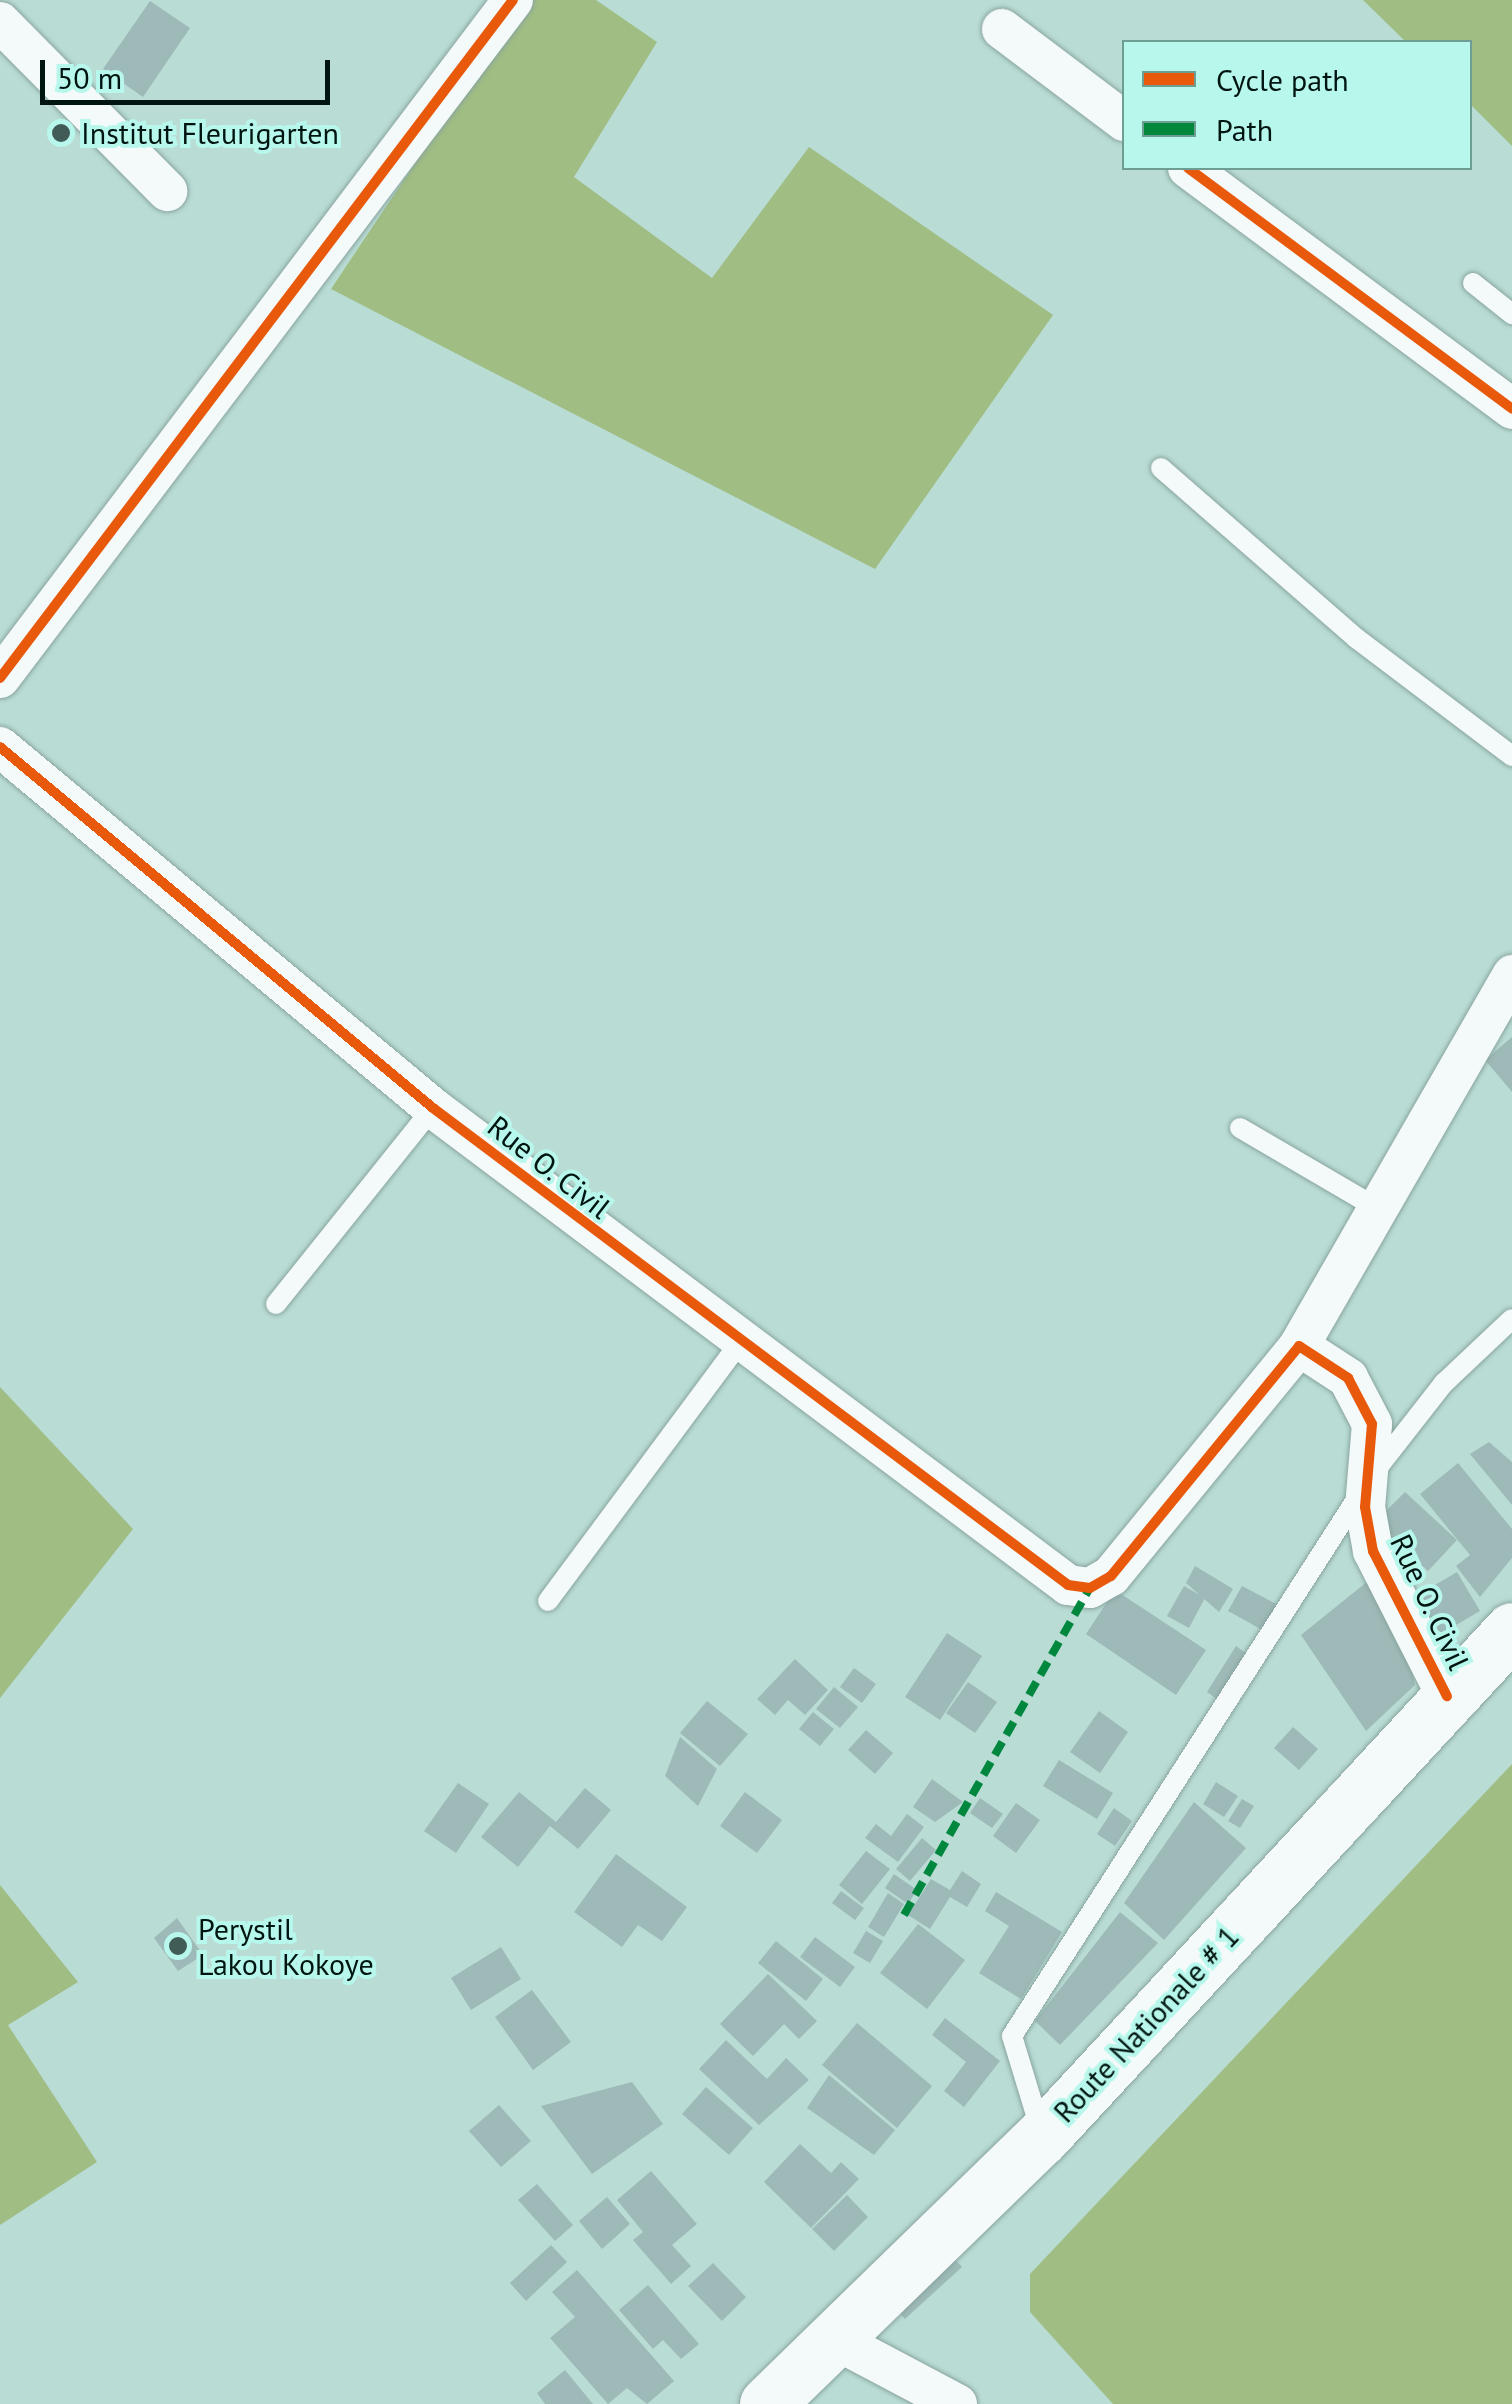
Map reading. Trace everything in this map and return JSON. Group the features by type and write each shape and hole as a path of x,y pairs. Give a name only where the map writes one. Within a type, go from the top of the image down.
{"main road":[{"name":"Route Nationale # 1","path":"767,2404 1042,2137 1512,1630"}],"street":[{"path":"0,678 513,0"},
{"path":"0,22 167,190"},
{"path":"1002,29 1122,119"},
{"path":"1191,170 1512,408"},
{"name":"Rue O. Civil","path":"7,763 433,1108 738,1344 1046,1574 1090,1588 1132,1554 1299,1346 1348,1378 1372,1424 1372,1475 1365,1507 1373,1551 1447,1696"},
{"path":"1299,1346 1374,1207 1512,975"},
{"path":"836,2340 957,2404"}],"lane":[{"path":"1473,283 1512,314"},
{"path":"1161,468 1356,638 1512,756"},
{"path":"276,1304 433,1108"},
{"path":"1240,1128 1374,1207"},
{"path":"1042,2137 1012,2036 1372,1475 1444,1383 1512,1319"},
{"path":"548,1601 738,1344"}],"green space":[{"path":"524,0 596,0 657,42 574,177 712,278 809,147 1053,315 875,569 331,289"},
{"path":"1363,0 1512,0 1512,146 1472,106 1472,40 1404,40"},
{"path":"0,1387 133,1529 0,1698"},
{"path":"1512,1764 1512,2404 1113,2404 1030,2312 1030,2274"},
{"path":"0,1885 78,1982 8,2025 97,2162 0,2225"}],"building":[{"path":"150,1 190,28 143,97 103,69"},
{"path":"1512,1037 1512,1092 1485,1060"},
{"path":"1489,1442 1512,1462 1512,1505 1470,1454"},
{"path":"1458,1463 1512,1529 1512,1558 1480,1597 1456,1566 1470,1555 1420,1494"},
{"path":"1405,1492 1457,1540 1428,1571 1375,1522"},
{"path":"1195,1566 1233,1589 1219,1612 1186,1583"},
{"path":"1457,1572 1480,1611 1441,1634 1418,1595"},
{"path":"1368,1581 1403,1629 1415,1685 1366,1731 1301,1635"},
{"path":"1184,1586 1205,1598 1189,1628 1167,1616"},
{"path":"1242,1586 1280,1606 1266,1632 1228,1611"},
{"path":"1115,1590 1206,1650 1176,1695 1086,1634"},
{"path":"947,1633 982,1656 940,1720 905,1697"},
{"path":"1236,1646 1247,1654 1218,1700 1207,1692"},
{"path":"795,1659 828,1690 805,1715 788,1700 775,1715 757,1699"},
{"path":"854,1668 876,1684 862,1703 840,1687"},
{"path":"968,1682 997,1702 975,1733 946,1713"},
{"path":"834,1687 858,1707 840,1728 816,1709"},
{"path":"707,1701 748,1734 720,1766 680,1733"},
{"path":"1099,1711 1128,1732 1100,1773 1070,1752"},
{"path":"813,1712 834,1729 820,1746 799,1729"},
{"path":"1293,1727 1318,1749 1299,1770 1274,1748"},
{"path":"866,1730 893,1753 875,1774 848,1750"},
{"path":"680,1737 717,1769 698,1806 665,1776"},
{"path":"1059,1760 1113,1793 1097,1819 1043,1786"},
{"path":"932,1779 963,1802 935,1822 913,1807"},
{"path":"1216,1782 1238,1796 1224,1817 1203,1804"},
{"path":"458,1783 489,1804 456,1853 424,1831"},
{"path":"585,1788 611,1810 578,1849 550,1826 518,1867 481,1837 519,1792 556,1822"},
{"path":"745,1792 782,1820 757,1853 720,1826"},
{"path":"980,1798 1003,1814 992,1828 970,1813"},
{"path":"1242,1799 1254,1806 1240,1828 1228,1821"},
{"path":"1194,1802 1246,1848 1164,1940 1124,1903"},
{"path":"1016,1803 1040,1820 1016,1853 993,1836"},
{"path":"1114,1808 1132,1821 1115,1846 1097,1834"},
{"path":"907,1814 924,1827 898,1862 865,1838 876,1824 891,1836"},
{"path":"922,1838 936,1850 910,1881 896,1869"},
{"path":"866,1851 890,1869 862,1904 839,1885"},
{"path":"616,1854 687,1907 662,1941 638,1925 622,1947 574,1912"},
{"path":"962,1871 981,1884 967,1907 950,1897 930,1929 908,1915 931,1879 950,1890"},
{"path":"894,1874 917,1890 908,1904 885,1888"},
{"path":"841,1891 864,1908 855,1920 832,1903"},
{"path":"996,1892 1062,1932 1021,1999 979,1973 1009,1926 985,1911"},
{"path":"888,1893 904,1904 884,1937 868,1927"},
{"path":"1120,1912 1158,1943 1060,2045 1035,2021"},
{"name":"Perystil Lakou Kokoye","path":"177,1918 203,1955 178,1971 154,1938"},
{"path":"918,1924 965,1960 927,2009 880,1973"},
{"path":"866,1931 883,1941 870,1963 853,1953"},
{"path":"815,1937 855,1967 840,1987 800,1957"},
{"path":"776,1941 823,1979 806,2001 758,1963"},
{"path":"501,1947 521,1979 471,2010 451,1978"},
{"path":"768,1974 817,2021 799,2039 784,2024 753,2056 720,2024"},
{"path":"532,1990 571,2042 533,2070 495,2017"},
{"path":"945,2018 1000,2061 964,2107 944,2091 966,2062 932,2035"},
{"path":"857,2023 932,2086 897,2128 822,2065"},
{"path":"726,2040 767,2079 786,2058 809,2080 759,2125 699,2069"},
{"path":"829,2075 895,2130 874,2155 807,2108"},
{"path":"632,2082 663,2124 592,2174 541,2106"},
{"path":"706,2087 753,2128 729,2155 682,2114"},
{"path":"499,2105 531,2141 501,2167 469,2131"},
{"path":"800,2144 831,2173 841,2162 859,2179 811,2228 764,2182"},
{"path":"651,2171 697,2224 672,2245 691,2266 671,2284 633,2240 643,2232 617,2200"},
{"path":"537,2184 573,2225 555,2241 518,2200"},
{"path":"847,2195 868,2217 834,2251 812,2229"},
{"path":"607,2197 630,2224 602,2249 579,2221"},
{"path":"551,2245 567,2262 526,2301 510,2283"},
{"path":"952,2256 962,2267 905,2319 895,2308"},
{"path":"713,2263 746,2297 722,2321 688,2286"},
{"path":"577,2270 674,2381 647,2404 627,2388 608,2404 550,2338 575,2317 552,2292"},
{"path":"648,2285 699,2344 681,2359 663,2340 653,2349 619,2310"},
{"path":"565,2370 593,2404 545,2404 537,2393"}],"marked path":[{"path":"904,1915 1090,1588"}],"cycle path":[{"path":"0,678 513,0"},
{"path":"1191,170 1512,409"},
{"path":"0,747 433,1108 1068,1585 1090,1588 1111,1576 1299,1346 1348,1378 1372,1424 1365,1507 1373,1551 1447,1696"}],"place":[{"name":"Institut Fleurigarten","path":"61,133"},
{"name":"Perystil Lakou Kokoye","path":"178,1946"}]}
